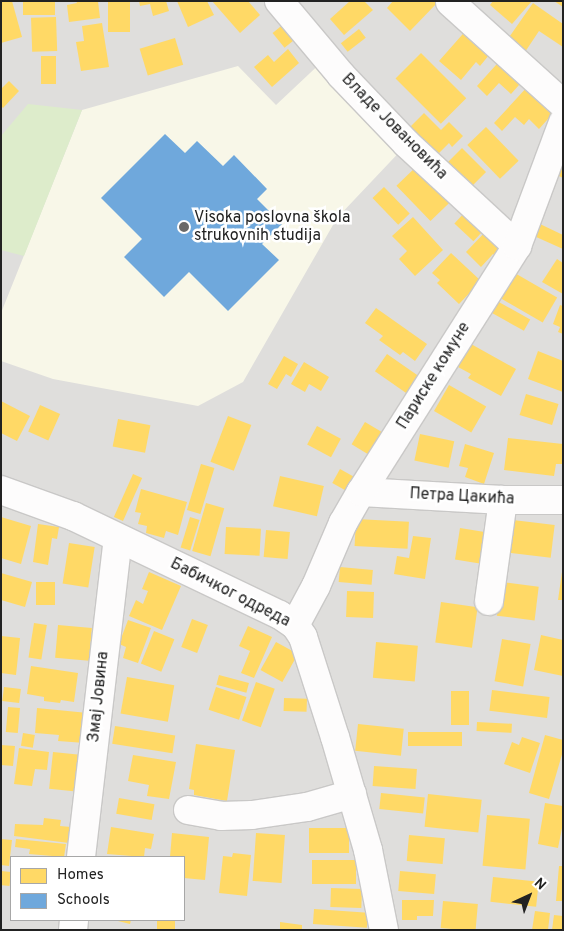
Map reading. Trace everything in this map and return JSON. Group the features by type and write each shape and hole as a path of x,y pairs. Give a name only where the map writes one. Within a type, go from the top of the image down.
{"street":[{"name":"Владе Јовановића","path":"279,1 341,75 407,144 517,246"},
{"path":"450,2 563,104"},
{"name":"Париске комуне","path":"295,625 316,586 343,523 360,492 517,246 563,122"},
{"name":"Бабичког одреда","path":"1,490 73,516 280,615 295,625 303,637 352,794 368,850 384,930"},
{"name":"Петра Цакића","path":"360,492 503,500 563,500"},
{"path":"489,601 503,500"},
{"name":"Змај Јовина","path":"81,856 118,538"},
{"path":"188,810 221,816 252,815 307,807 352,794"}],"shaded area":[{"path":"1,1 563,1 563,930 1,930"},
{"name":"Visoka poslovna škola strukovnih studija","path":"326,58 407,144 337,218 243,382 198,406 53,379 1,361 1,313 82,110 238,66 276,105"}],"green space":[{"path":"28,104 82,110 24,256 1,250 1,136"}],"building: Homes":[{"path":"1,1 12,1 22,37 1,43"},
{"path":"23,1 55,1 55,15 23,15"},
{"path":"76,1 98,1 100,18 69,22 67,5 77,3"},
{"path":"108,1 130,1 130,32 108,32"},
{"path":"139,1 166,1 169,11 153,16 150,4 140,6"},
{"path":"177,1 207,1 214,15 188,27"},
{"path":"212,1 248,1 260,15 240,33"},
{"path":"350,1 364,1 373,10 344,35 330,19"},
{"path":"393,1 439,1 410,31 387,8"},
{"path":"493,1 532,1 512,24 490,5"},
{"path":"554,1 563,1 563,7"},
{"path":"533,3 563,24 563,47 539,31 523,55 505,43"},
{"path":"56,17 57,51 32,52 31,18"},
{"path":"102,23 109,67 81,71 76,42 84,41 82,26"},
{"path":"285,23 297,38 285,48 273,33"},
{"path":"469,27 494,49 480,66 476,62 461,80 439,61"},
{"path":"359,29 366,38 348,52 341,43"},
{"path":"175,38 183,65 148,76 140,49"},
{"path":"288,49 299,63 272,87 254,67 268,55 274,62"},
{"path":"421,53 466,98 441,124 396,78"},
{"path":"505,55 527,76 511,94 499,83 487,96 477,86"},
{"path":"41,56 56,56 56,84 41,84"},
{"path":"9,81 19,91 3,108 1,106 1,89"},
{"path":"529,85 556,110 539,129 529,119 524,125 515,117 502,131 494,123"},
{"path":"424,113 441,130 449,122 463,136 452,147 449,143 437,155 410,127"},
{"path":"486,127 519,161 500,179 467,145"},
{"path":"462,148 486,172 468,190 444,166"},
{"path":"563,164 563,178 557,175"},
{"path":"418,165 452,200 430,221 396,186"},
{"path":"384,187 410,214 398,225 372,198"},
{"path":"466,211 485,229 473,241 454,223"},
{"path":"413,217 443,250 415,276 399,259 407,251 392,236"},
{"path":"540,224 563,235 563,249 534,236"},
{"path":"488,229 507,246 496,257 493,254 481,267 466,252"},
{"path":"451,253 481,281 459,304 437,283 440,280 432,273"},
{"path":"557,259 563,263 563,294 542,282"},
{"path":"513,272 557,298 543,323 498,297"},
{"path":"497,301 530,319 524,331 491,312"},
{"path":"560,305 563,306 563,334 558,332 560,327 553,324"},
{"path":"376,308 427,344 415,361 403,352 400,355 379,340 383,336 365,323"},
{"path":"471,344 516,369 501,396 468,378 471,374 458,367"},
{"path":"538,351 563,361 563,392 528,379"},
{"path":"387,354 421,378 409,395 375,371"},
{"path":"284,356 298,364 291,377 286,374 277,389 268,384"},
{"path":"304,362 329,377 321,391 309,384 305,392 291,384"},
{"path":"449,385 486,406 471,432 434,411"},
{"path":"526,394 559,404 552,425 520,415"},
{"path":"1,401 30,416 17,441 1,433"},
{"path":"40,405 60,414 48,440 28,431"},
{"path":"228,416 251,425 234,471 210,462"},
{"path":"118,419 150,425 145,453 113,446"},
{"path":"365,422 385,434 371,456 352,444"},
{"path":"317,426 341,439 331,457 307,445"},
{"path":"420,434 454,441 449,468 414,460"},
{"path":"508,438 563,444 562,464 556,464 554,476 504,470"},
{"path":"465,444 494,453 484,484 465,477 468,468 459,466"},
{"path":"201,464 214,468 200,514 187,510"},
{"path":"340,469 358,479 351,493 332,483"},
{"path":"133,474 142,478 123,521 114,517"},
{"path":"280,476 324,486 317,516 273,506"},
{"path":"141,489 187,502 178,535 166,531 164,538 146,533 147,526 138,524 141,513 135,512"},
{"path":"206,503 224,508 210,556 192,551"},
{"path":"1,517 31,526 21,564 1,558"},
{"path":"190,517 200,520 190,551 181,548"},
{"path":"356,519 409,522 408,549 355,546"},
{"path":"513,520 555,525 551,558 509,553"},
{"path":"38,524 59,527 57,539 52,538 48,565 33,562"},
{"path":"226,527 261,529 260,556 225,554"},
{"path":"460,528 485,532 480,564 455,560"},
{"path":"266,530 290,532 288,559 264,557"},
{"path":"413,536 431,538 425,579 394,574 397,556 409,558"},
{"path":"69,543 95,547 88,588 63,583"},
{"path":"340,567 373,570 372,585 339,582"},
{"path":"149,572 181,586 162,630 129,616 136,600 143,604 148,591 142,589"},
{"path":"562,572 563,600 558,600"},
{"path":"1,573 32,582 25,607 1,600"},
{"path":"36,582 55,582 55,605 36,605"},
{"path":"501,582 539,587 535,620 497,616"},
{"path":"347,591 374,592 373,618 346,617"},
{"path":"441,602 478,607 472,648 435,643"},
{"path":"192,619 208,625 197,653 181,647"},
{"path":"128,620 151,628 138,663 123,658 126,647 119,644"},
{"path":"34,623 47,625 41,660 29,658"},
{"path":"58,625 92,628 89,661 55,658"},
{"path":"248,626 272,637 254,678 241,673 250,651 239,646"},
{"path":"154,631 174,639 161,672 141,663"},
{"path":"541,635 563,640 563,676 534,670"},
{"path":"1,636 20,638 16,675 1,673"},
{"path":"502,639 531,644 523,686 495,681"},
{"path":"276,642 298,654 282,682 260,670"},
{"path":"376,642 418,646 415,682 373,678"},
{"path":"31,666 78,673 74,702 61,700 60,703 44,701 44,697 27,694"},
{"path":"219,675 249,683 246,693 216,685"},
{"path":"127,677 174,685 168,722 121,713"},
{"path":"256,682 275,689 261,727 242,721"},
{"path":"4,687 21,689 19,703 2,701"},
{"path":"216,687 246,697 239,720 209,710"},
{"path":"492,690 550,697 547,718 489,711"},
{"path":"451,691 469,691 469,725 451,725"},
{"path":"284,698 307,699 307,712 284,711"},
{"path":"8,707 20,708 18,733 6,732"},
{"path":"37,708 88,713 85,743 58,741 59,735 35,733"},
{"path":"477,722 512,724 511,733 477,731"},
{"path":"358,724 404,729 401,756 355,751"},
{"path":"115,726 175,736 172,753 112,744"},
{"path":"408,732 462,732 462,746 408,746"},
{"path":"23,733 35,735 33,748 21,746"},
{"path":"545,735 563,740 563,751 549,799 529,793"},
{"path":"522,737 540,743 530,773 504,764 512,742 519,745"},
{"path":"196,744 235,750 227,801 194,795 194,790 189,789"},
{"path":"1,745 15,746 13,766 1,765"},
{"path":"19,748 49,752 47,770 35,769 32,786 14,784"},
{"path":"53,752 80,755 76,792 49,789"},
{"path":"133,755 176,762 169,799 147,796 149,785 128,781"},
{"path":"374,766 417,769 416,789 373,786"},
{"path":"381,793 425,798 423,814 379,809"},
{"path":"428,794 482,800 478,832 425,827"},
{"path":"119,798 154,804 152,820 116,814"},
{"path":"545,803 563,806 563,823 558,848 538,844"},
{"path":"487,815 530,819 525,870 483,866"},
{"path":"44,818 61,820 60,826 71,827 69,843 14,836 15,824 43,825"},
{"path":"111,827 154,834 151,849 145,848 144,856 107,854"},
{"path":"309,828 349,828 349,853 309,853"},
{"path":"172,833 209,837 205,880 185,878 185,856 170,856"},
{"path":"256,833 285,835 282,883 253,881"},
{"path":"409,835 445,838 443,864 407,861"},
{"path":"1,839 12,840 9,866 1,865"},
{"path":"16,839 66,844 64,856 29,854 30,849 15,847"},
{"path":"233,853 251,855 247,896 219,893 223,856 232,857"},
{"path":"312,860 356,860 356,884 312,884"},
{"path":"559,866 563,866 563,901 556,901"},
{"path":"1,871 10,872 9,886 1,885"},
{"path":"400,871 436,874 434,894 398,891"},
{"path":"493,877 539,882 536,907 490,902"},
{"path":"331,888 362,889 361,908 330,907"},
{"path":"402,900 434,900 433,916 417,916 417,920 402,920"},
{"path":"443,901 478,904 476,930 441,928"},
{"path":"314,909 368,913 367,928 313,924"},
{"path":"535,911 550,913 548,930 532,930"},
{"path":"554,915 563,916 563,930 552,930"},
{"path":"118,921 131,921 130,924"},
{"path":"157,921 175,921 175,930 157,930"},
{"path":"280,922 302,925 302,930 280,930"}],"building: Schools":[{"path":"165,134 185,153 197,141 223,166 234,155 267,189 257,199 282,224 262,244 279,260 228,311 189,272 164,297 124,257 142,239 101,198"}],"place":[{"name":"Visoka poslovna škola strukovnih studija","path":"184,227"}]}
